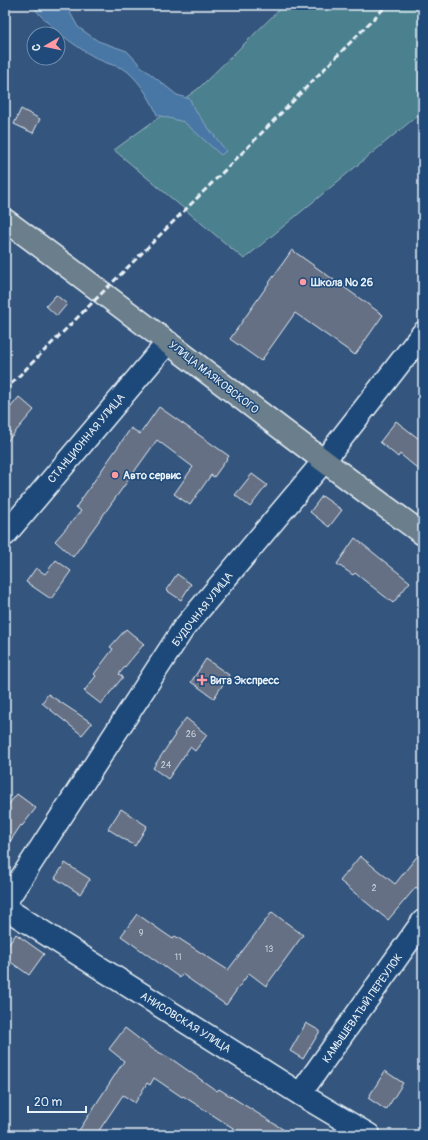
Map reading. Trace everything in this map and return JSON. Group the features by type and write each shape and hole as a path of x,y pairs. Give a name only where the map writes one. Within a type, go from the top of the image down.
{"main road":[{"name":"УЛИЦА МАЯКОВСКОГО","path":"5,220 168,342 323,462 423,534"}],"street":[{"name":"БУДОЧНАЯ УЛИЦА","path":"5,903 184,629 323,462 423,333"},
{"name":"СТАНЦИОННАЯ УЛИЦА","path":"5,535 168,342"},
{"name":"АНИСОВСКАЯ УЛИЦА","path":"5,908 300,1094 369,1135"},
{"name":"КАМЫШЕВАТЫЙ ПЕРЕУЛОК","path":"300,1094 423,921"}],"green space":[{"path":"284,5 423,5 423,111 244,259 114,150 199,88"}],"water":[{"path":"32,5 66,5 78,27 98,41 127,51 143,68 177,95 190,99 194,109 226,151 221,155 184,122 157,115 145,92 128,72 122,68 100,60 82,50 66,37 66,26 52,26"}],"building":[{"path":"21,109 40,119 33,133 14,124"},
{"name":"Школа № 26","path":"292,250 383,315 355,355 295,313 261,361 230,339"},
{"path":"56,295 67,304 57,316 46,306"},
{"path":"19,397 34,410 5,444 5,414"},
{"path":"159,407 229,456 214,477 211,475 190,505 174,494 193,467 157,440 73,557 55,541 81,511 76,507 131,428 140,434"},
{"path":"396,421 423,442 423,473 400,454 398,457 380,442"},
{"path":"252,474 267,485 250,507 235,495"},
{"path":"322,496 342,510 329,527 310,512"},
{"path":"355,538 410,582 393,603 355,573 353,575 337,564"},
{"path":"56,560 71,571 51,599 26,582 36,568 45,574"},
{"path":"177,574 191,584 181,600 166,590"},
{"path":"126,629 144,644 119,674 123,677 101,704 84,691 96,676 94,674 113,649 110,647"},
{"path":"206,659 229,675 214,698 191,682"},
{"path":"48,694 92,723 82,735 42,703"},
{"path":"186,718 207,735 195,751 190,747 168,779 153,768 175,735 174,734"},
{"path":"17,794 36,808 22,826 21,825 5,849 5,809"},
{"path":"121,809 147,826 135,846 108,829"},
{"path":"423,849 423,893 416,887 388,920 340,881 360,856 395,884"},
{"path":"65,863 90,879 80,894 55,878"},
{"path":"272,912 303,935 266,986 249,973 226,1005 182,974 180,978 121,936 137,914 173,939 175,936 228,970"},
{"path":"16,934 44,954 29,975 5,958 5,950"},
{"path":"306,1023 320,1031 303,1059 290,1051"},
{"path":"125,1028 151,1048 173,1060 217,1091 219,1089 292,1135 244,1135 154,1078 150,1085 147,1083 135,1103 123,1095 96,1135 76,1135 124,1061 109,1049"},
{"path":"385,1071 403,1083 386,1110 368,1098"}],"railway":[{"path":"5,390 241,154 387,5"}],"place":[{"name":"Школа № 26","path":"303,282"},
{"name":"Авто сервис","path":"115,475"},
{"name":"Вита Экспресс","path":"202,680"}]}
